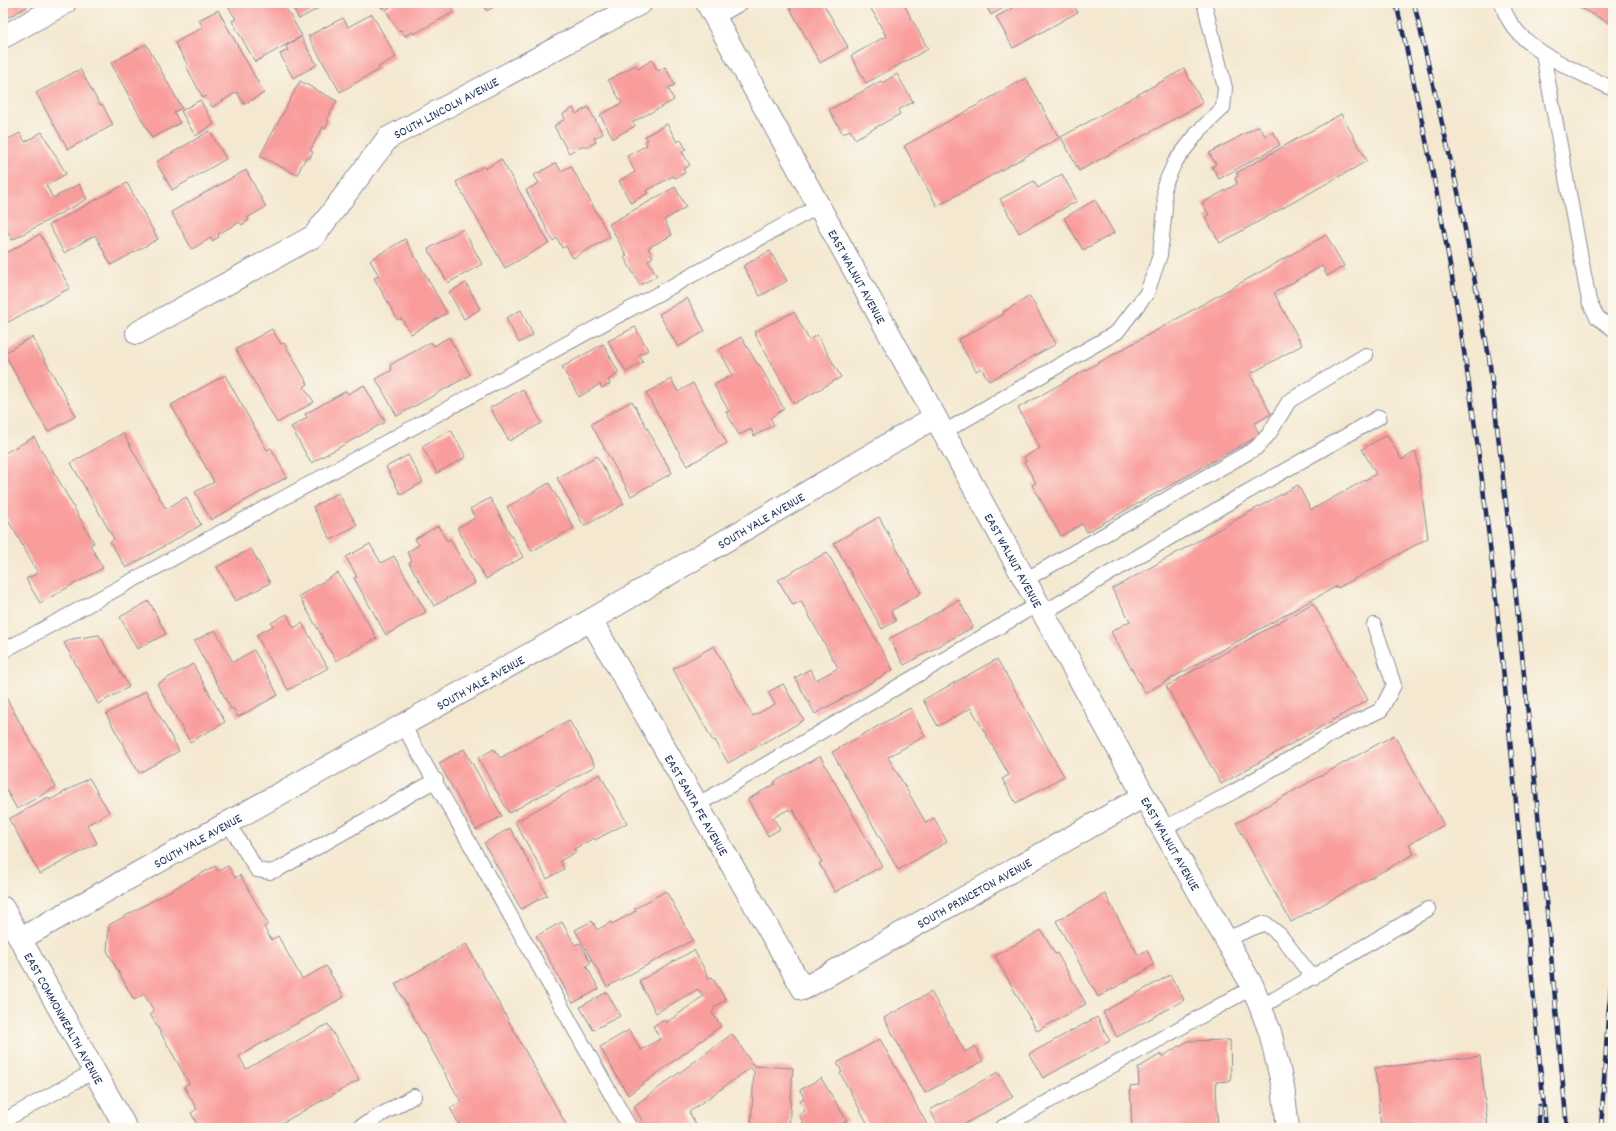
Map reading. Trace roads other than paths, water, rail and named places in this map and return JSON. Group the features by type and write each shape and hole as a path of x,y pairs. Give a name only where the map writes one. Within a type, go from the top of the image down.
{"street":[{"path":"3,37 65,3"},
{"name":"SOUTH LINCOLN AVENUE","path":"137,333 314,236 388,138 641,3"},
{"name":"EAST WALNUT AVENUE","path":"711,10 1144,796 1253,987 1270,1032 1283,1087 1288,1128"},
{"name":"SOUTH YALE AVENUE","path":"20,939 404,726 939,425"},
{"name":"EAST SANTA FE AVENUE","path":"591,620 803,989"},
{"name":"SOUTH PRINCETON AVENUE","path":"803,989 1144,796"},
{"name":"EAST COMMONWEALTH AVENUE","path":"3,908 126,1128"}],"lane":[{"path":"711,10 741,3"},
{"path":"1502,3 1504,13 1515,30 1543,54 1613,89"},
{"path":"939,425 1118,332 1147,294 1160,255 1165,209 1164,186 1175,162 1199,131 1223,108 1225,88 1205,6"},
{"path":"1543,54 1589,301 1597,317 1613,329"},
{"path":"3,651 819,206"},
{"path":"1026,580 1256,448 1268,434 1289,401 1366,355"},
{"path":"697,805 1379,417"},
{"path":"1163,829 1235,791 1338,731 1381,710 1394,685 1374,625"},
{"path":"404,726 436,780 630,1128"},
{"path":"228,823 257,870 270,872 279,869 436,780"},
{"path":"1261,1007 1428,910"},
{"path":"1226,939 1265,922 1280,935 1313,978"},
{"path":"1001,1128 1253,987"},
{"path":"3,1121 94,1071"},
{"path":"358,1128 414,1096"}],"railway":[{"path":"1396,3 1423,126 1447,250 1468,374 1499,625 1546,1128"},
{"path":"1414,3 1458,192 1489,357 1510,538 1535,782 1567,1128"},
{"path":"1601,1128 1608,1017 1613,966"},
{"path":"1539,1106 1539,1128"}]}
